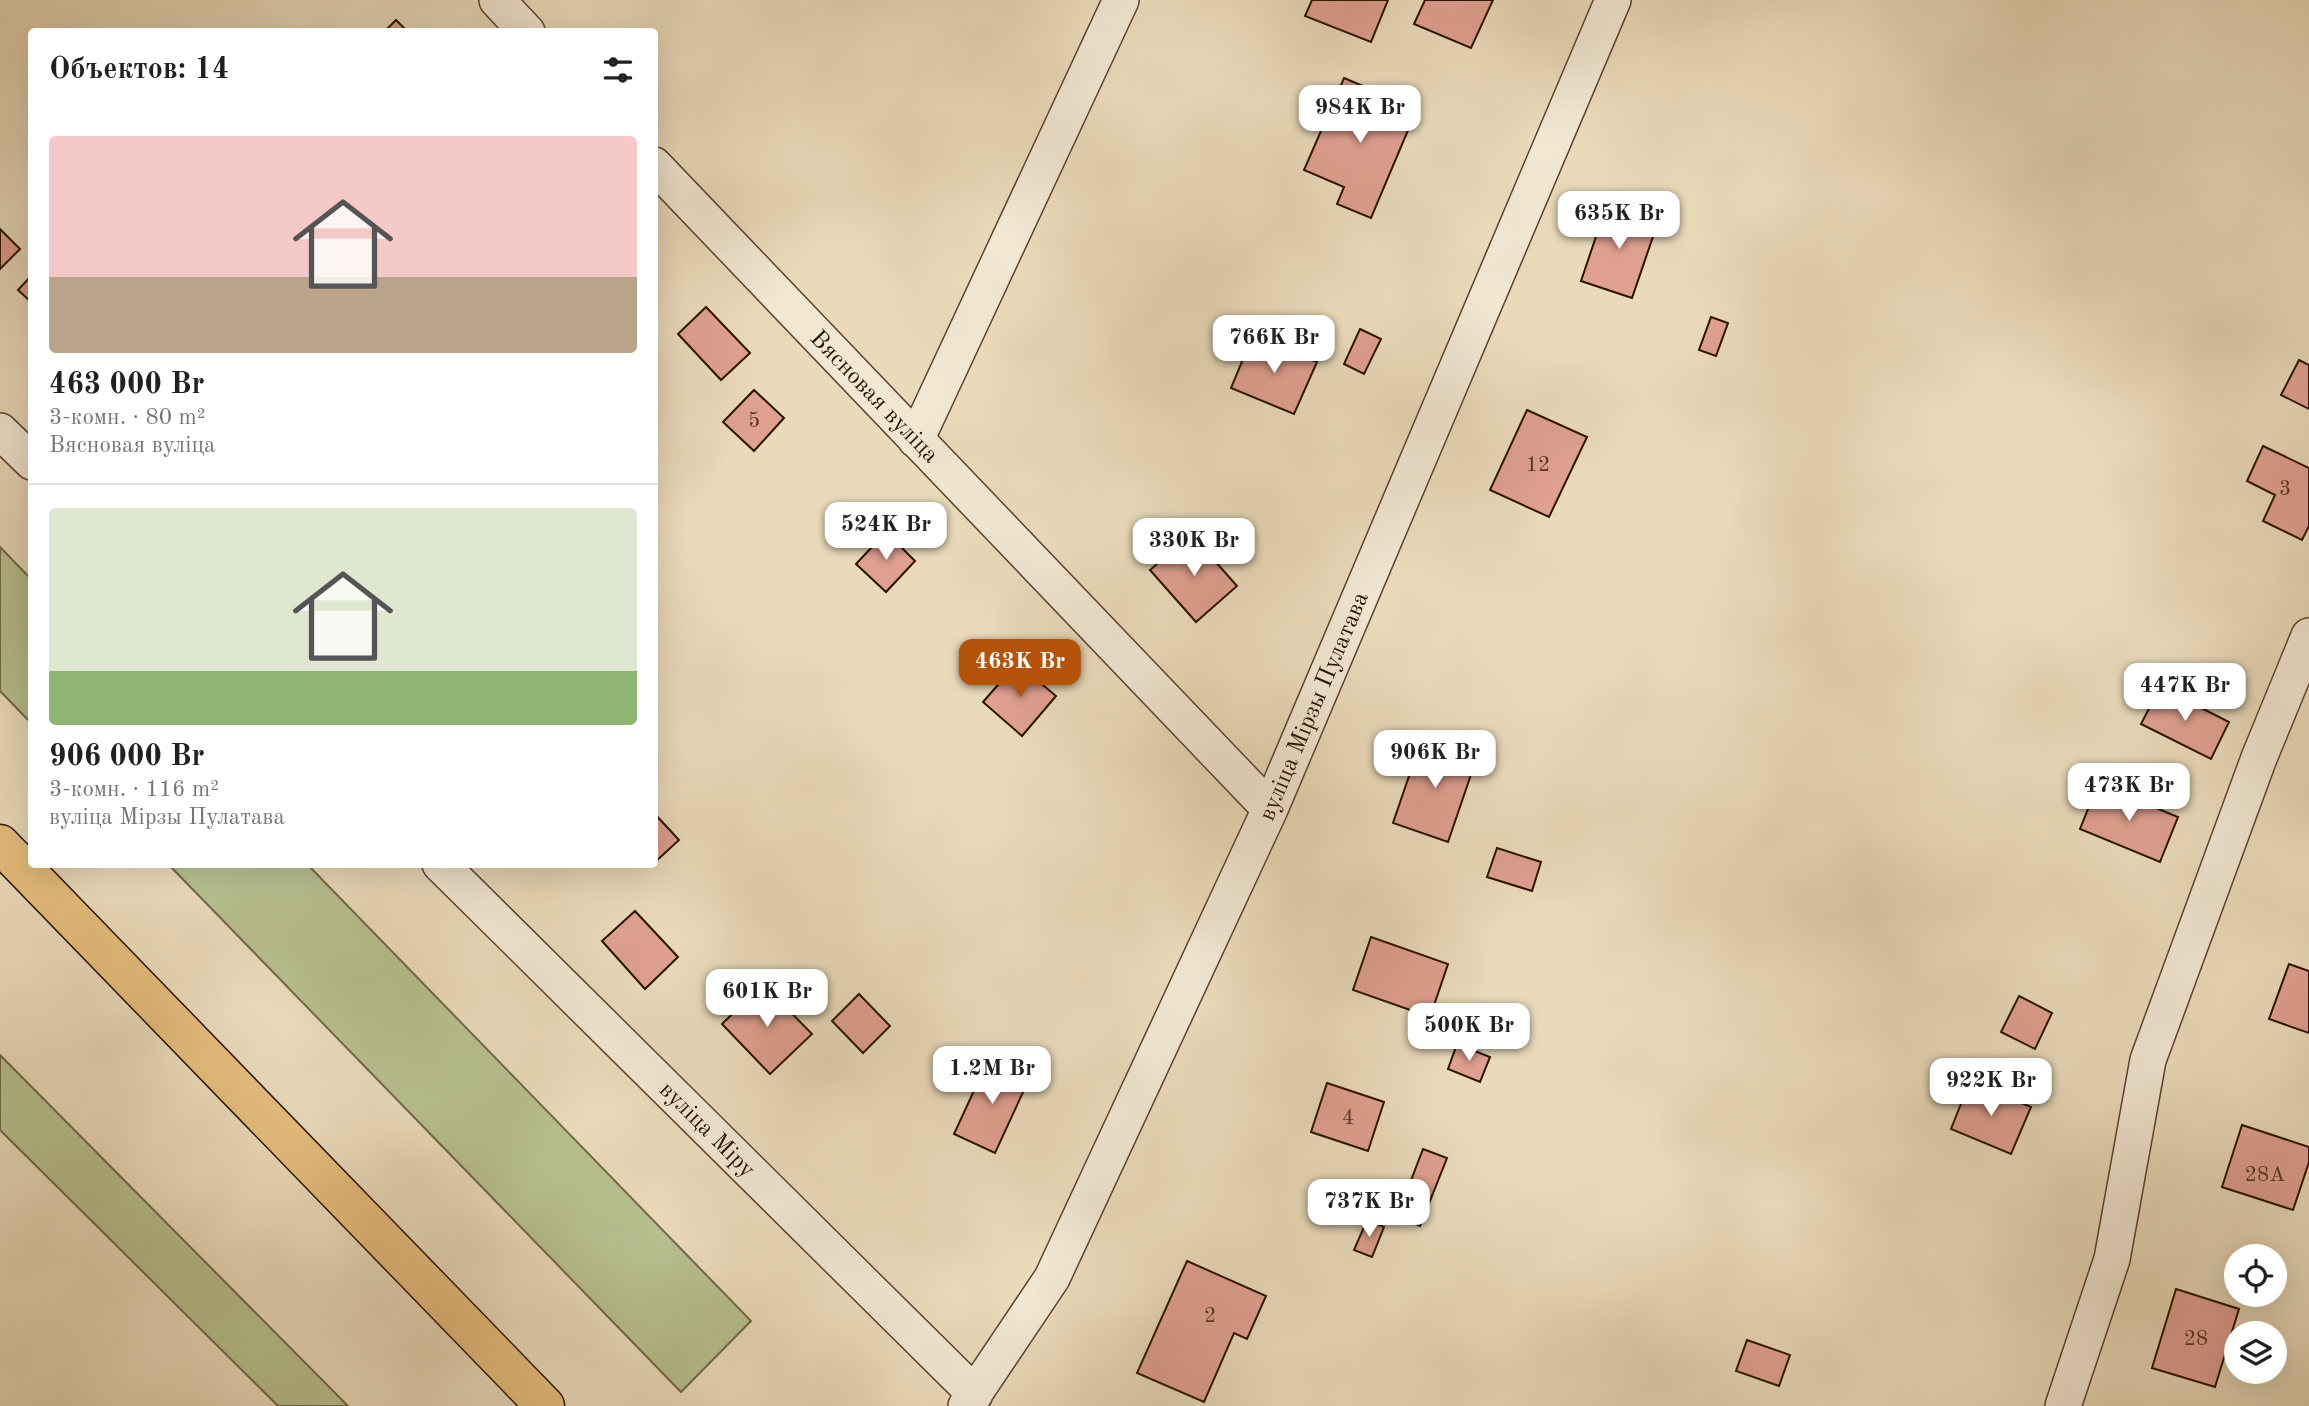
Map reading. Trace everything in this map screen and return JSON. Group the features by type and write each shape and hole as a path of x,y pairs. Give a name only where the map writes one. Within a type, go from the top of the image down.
{"main road":[{"path":"0,844 545,1406"}],"street":[{"path":"496,0 523,28"},
{"path":"916,440 1121,0"},
{"name":"вуліца Мірзы Пулатава","path":"971,1400 1052,1278 1270,809 1613,0"},
{"name":"Вясновая вуліца","path":"658,170 1270,809"},
{"path":"0,431 28,458"},
{"path":"2063,1406 2112,1259 2148,1060 2259,758 2309,636"},
{"name":"вуліца Міру","path":"444,868 971,1400"}],"green space":[{"path":"0,547 28,576 28,720 0,691"},
{"path":"172,868 311,868 751,1321 681,1392"},
{"path":"0,1055 348,1406 278,1406 0,1130"}],"building":[{"path":"1312,0 1388,0 1371,42 1305,16"},
{"path":"1425,0 1493,0 1471,48 1414,24"},
{"path":"396,20 404,28 388,28"},
{"path":"1344,78 1417,109 1371,218 1337,204 1344,187 1304,170"},
{"path":"1607,204 1658,222 1632,298 1581,281"},
{"path":"0,229 20,249 0,269"},
{"path":"28,279 28,299 18,290"},
{"path":"706,307 750,353 721,380 678,334"},
{"path":"1711,317 1728,323 1716,356 1699,350"},
{"path":"1360,329 1381,339 1364,374 1344,364"},
{"path":"1253,335 1317,362 1294,414 1231,388"},
{"path":"2299,360 2309,365 2309,409 2281,395"},
{"path":"754,390 784,418 754,451 723,422"},
{"path":"1527,410 1587,437 1549,517 1490,490"},
{"path":"2263,446 2309,468 2309,526 2302,540 2263,521 2275,495 2247,481"},
{"path":"886,532 915,561 886,592 856,564"},
{"path":"1191,534 1237,586 1196,622 1150,570"},
{"path":"1017,663 1056,696 1022,736 983,702"},
{"path":"2160,687 2229,722 2211,759 2141,724"},
{"path":"1422,738 1477,757 1448,842 1393,823"},
{"path":"2098,784 2178,817 2160,862 2080,829"},
{"path":"658,817 679,840 658,859"},
{"path":"1497,848 1541,862 1532,891 1487,877"},
{"path":"635,911 678,957 645,989 602,941"},
{"path":"1371,937 1448,964 1430,1017 1353,990"},
{"path":"2289,964 2309,971 2309,1033 2269,1019"},
{"path":"763,984 812,1034 770,1074 722,1024"},
{"path":"859,994 890,1026 863,1053 832,1021"},
{"path":"2019,996 2052,1013 2035,1049 2001,1032"},
{"path":"1457,1044 1490,1057 1480,1082 1448,1069"},
{"path":"989,1058 1030,1077 995,1153 954,1134"},
{"path":"1970,1081 2031,1107 2011,1154 1951,1129"},
{"path":"1327,1083 1384,1102 1368,1151 1311,1132"},
{"path":"2242,1125 2309,1147 2309,1162 2293,1210 2222,1187"},
{"path":"1423,1149 1447,1158 1420,1226 1397,1217"},
{"path":"1367,1220 1384,1227 1372,1257 1354,1250"},
{"path":"1187,1261 1266,1296 1247,1339 1234,1333 1204,1402 1137,1373"},
{"path":"2176,1289 2224,1304 2224,1307 2239,1309 2235,1321 2224,1321 2224,1358 2215,1387 2152,1368"},
{"path":"1747,1340 1790,1355 1779,1386 1736,1371"}]}
